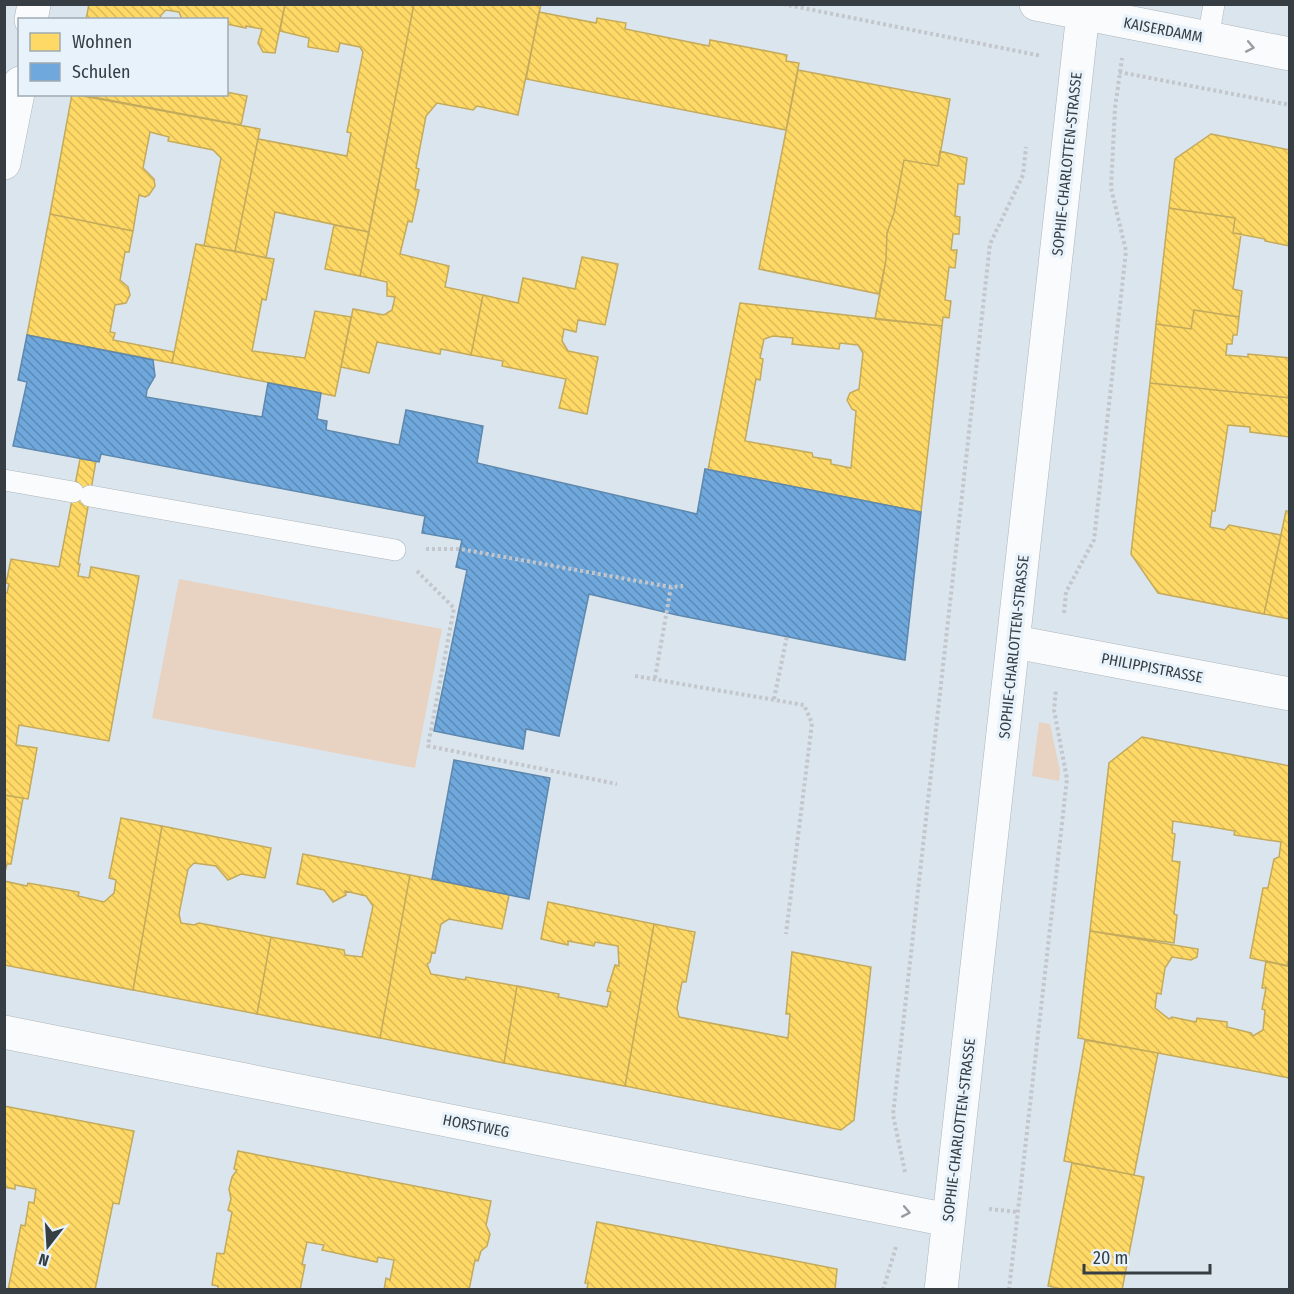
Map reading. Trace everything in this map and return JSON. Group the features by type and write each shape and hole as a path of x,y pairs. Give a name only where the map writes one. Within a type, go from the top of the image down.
{"main road":[{"name":"KAISERDAMM","path":"1036,4 1083,9 1208,39 1290,54"},
{"name":"SOPHIE-CHARLOTTEN-STRASSE","path":"941,1290 1015,642 1083,9"},
{"path":"4,163 18,93"},
{"name":"PHILIPPISTRASSE","path":"1015,642 1290,694"},
{"name":"HORSTWEG","path":"4,1032 948,1220"}],"lane":[{"path":"1208,39 1214,4"},
{"path":"4,480 395,550"}],"path":[{"path":"783,4 994,46"},
{"path":"1166,80 1290,105"},
{"path":"1065,608 1066,592 1094,540 1126,251 1111,188 1115,108"},
{"path":"906,1178 893,1115 990,243 1023,176 1027,140"},
{"path":"460,549 671,587 683,586"},
{"path":"395,550 454,608 428,746 617,784"},
{"path":"655,678 671,587"},
{"path":"774,699 787,636"},
{"path":"635,676 804,705 812,723 786,934"},
{"path":"1009,1290 1067,778 1054,710 1056,692"},
{"path":"989,1209 1018,1212"},
{"path":"883,1290 898,1242"}],"shaded area":[{"path":"179,579 442,629 415,768 152,718"},
{"path":"1039,722 1050,724 1060,771 1059,781 1032,776"}],"building: Wohnen":[{"path":"89,4 285,4 275,53 263,52 258,43 262,29 228,24 228,18 182,18 179,12 166,10 160,18 86,18"},
{"path":"285,4 414,4 369,232 275,212 266,258 235,251 258,139 347,156 351,133 347,132 363,52 360,47 340,43 338,52 308,47 309,38 280,31"},
{"path":"414,4 541,4 518,115 477,106 473,110 437,103 426,116 416,168 419,169 415,189 419,190 412,222 408,221 400,254 449,266 445,287 483,295 471,355 441,349 440,354 377,342 369,373 341,367 353,309 384,315 392,310 395,297 387,296 387,282 360,276"},
{"path":"539,12 596,23 597,18 626,23 625,29 709,46 710,40 787,55 786,61 799,63 786,130 526,79"},
{"path":"798,70 950,99 938,166 904,160 894,213 887,233 886,260 879,294 759,269"},
{"path":"228,92 247,96 241,125 88,96 228,96"},
{"path":"72,96 83,96 260,129 235,251 204,246 221,158 213,150 168,141 169,137 150,132 143,168 154,179 155,186 149,195 145,197 139,195 133,231 50,214"},
{"path":"1211,134 1290,150 1290,246 1233,233 1235,218 1169,208 1175,159"},
{"path":"940,151 967,158 964,184 958,184 955,216 960,217 959,234 953,234 951,250 957,250 955,268 949,267 945,300 951,301 949,318 943,317 942,326 875,319 886,260 887,233 894,213 904,160 938,166"},
{"path":"1169,208 1235,218 1233,233 1241,234 1233,289 1242,291 1239,317 1194,310 1191,329 1156,324"},
{"path":"50,214 133,231 129,252 125,252 120,280 128,287 130,295 126,303 115,305 110,332 115,333 113,340 174,352 172,363 27,335"},
{"path":"334,225 369,232 360,276 325,269"},
{"path":"196,244 274,259 266,300 262,299 252,351 305,358 315,311 351,317 335,396 172,363"},
{"path":"582,257 618,264 605,325 578,320 576,332 564,329 562,341 568,351 598,357 587,414 559,408 566,379 502,366 503,361 471,355 483,295 518,303 523,278 575,289"},
{"path":"740,303 942,326 921,512 708,470","holes":["773,336 793,338 792,344 839,349 840,343 858,345 863,353 859,389 850,393 847,400 852,409 856,411 851,468 831,464 831,460 813,457 812,453 745,441 756,379 760,380 763,359 760,358 764,339"]},
{"path":"1194,310 1239,317 1237,335 1233,335 1232,344 1227,344 1226,355 1248,357 1248,354 1290,358 1290,398 1150,383 1156,324 1191,329"},
{"path":"1150,383 1290,398 1290,437 1250,432 1250,427 1228,425 1215,511 1212,511 1210,527 1225,530 1229,525 1281,535 1264,614 1158,593 1131,554"},
{"path":"80,459 96,461 78,564 80,564 78,576 89,578 91,567 139,576 109,741 19,725 16,745 37,748 28,799 4,795 4,593 7,593 9,584 6,583 11,559 59,567"},
{"path":"1286,511 1290,511 1290,619 1264,614"},
{"path":"1142,737 1290,766 1290,954 1287,966 1250,958 1263,888 1268,888 1274,859 1279,857 1281,842 1234,835 1235,831 1173,821 1172,833 1175,834 1172,861 1180,862 1174,914 1177,915 1174,943 1090,931 1109,763"},
{"path":"4,795 23,798 11,864 7,864 4,876"},
{"path":"121,818 162,826 133,990 4,965 4,881 79,892 78,896 104,902 114,893 116,880 109,878"},
{"path":"162,826 271,848 265,878 241,874 228,880 216,866 194,863 188,869 179,914 181,923 194,925 199,923 271,937 257,1014 133,990"},
{"path":"303,854 410,875 380,1038 257,1014 271,937 344,950 345,955 362,957 373,906 366,896 345,891 346,895 333,902 324,890 297,884"},
{"path":"410,875 509,895 502,929 449,919 441,924 435,953 432,952 430,962 427,964 431,974 465,980 466,977 517,986 504,1063 380,1038"},
{"path":"548,902 654,924 625,1086 504,1063 517,986 607,1007 611,992 607,991 615,965 619,966 618,946 595,942 594,946 568,941 568,945 541,939"},
{"path":"654,924 695,932 686,982 682,982 677,1008 679,1017 788,1038 790,1014 786,1014 792,952 871,967 854,1120 841,1130 625,1086"},
{"path":"1090,931 1198,949 1197,957 1191,960 1172,957 1165,968 1161,994 1157,993 1155,1008 1169,1019 1172,1017 1196,1022 1197,1018 1227,1022 1227,1027 1251,1033 1253,1036 1263,1030 1265,1010 1262,1009 1266,988 1262,988 1266,961 1290,966 1290,1078 1078,1038"},
{"path":"1085,1040 1158,1053 1134,1175 1064,1161"},
{"path":"4,1106 134,1131 119,1204 113,1203 95,1290 8,1290 21,1225 25,1226 29,1202 34,1203 36,1189 15,1185 15,1189 4,1187"},
{"path":"238,1151 491,1201 486,1225 490,1234 487,1246 481,1251 478,1261 475,1260 469,1290 384,1290 386,1278 390,1280 394,1260 378,1257 377,1262 322,1250 324,1245 307,1242 300,1290 218,1290 218,1286 212,1285 217,1253 224,1254 232,1212 228,1210 231,1199 229,1189 232,1177 237,1170 234,1169"},
{"path":"1072,1163 1144,1177 1122,1290 1066,1290 1048,1286"},
{"path":"597,1222 837,1269 835,1290 587,1290 588,1283 585,1283"}],"building: Schulen":[{"path":"27,335 153,360 155,376 147,390 146,397 262,417 268,383 321,393 317,419 327,421 326,430 399,445 406,410 483,426 477,463 697,514 705,469 921,512 905,660 677,615 589,594 559,736 526,729 523,749 434,731 467,570 456,567 462,540 422,533 425,516 101,454 99,462 13,446 27,382 18,380"},
{"path":"454,760 550,778 529,899 432,879"}]}
